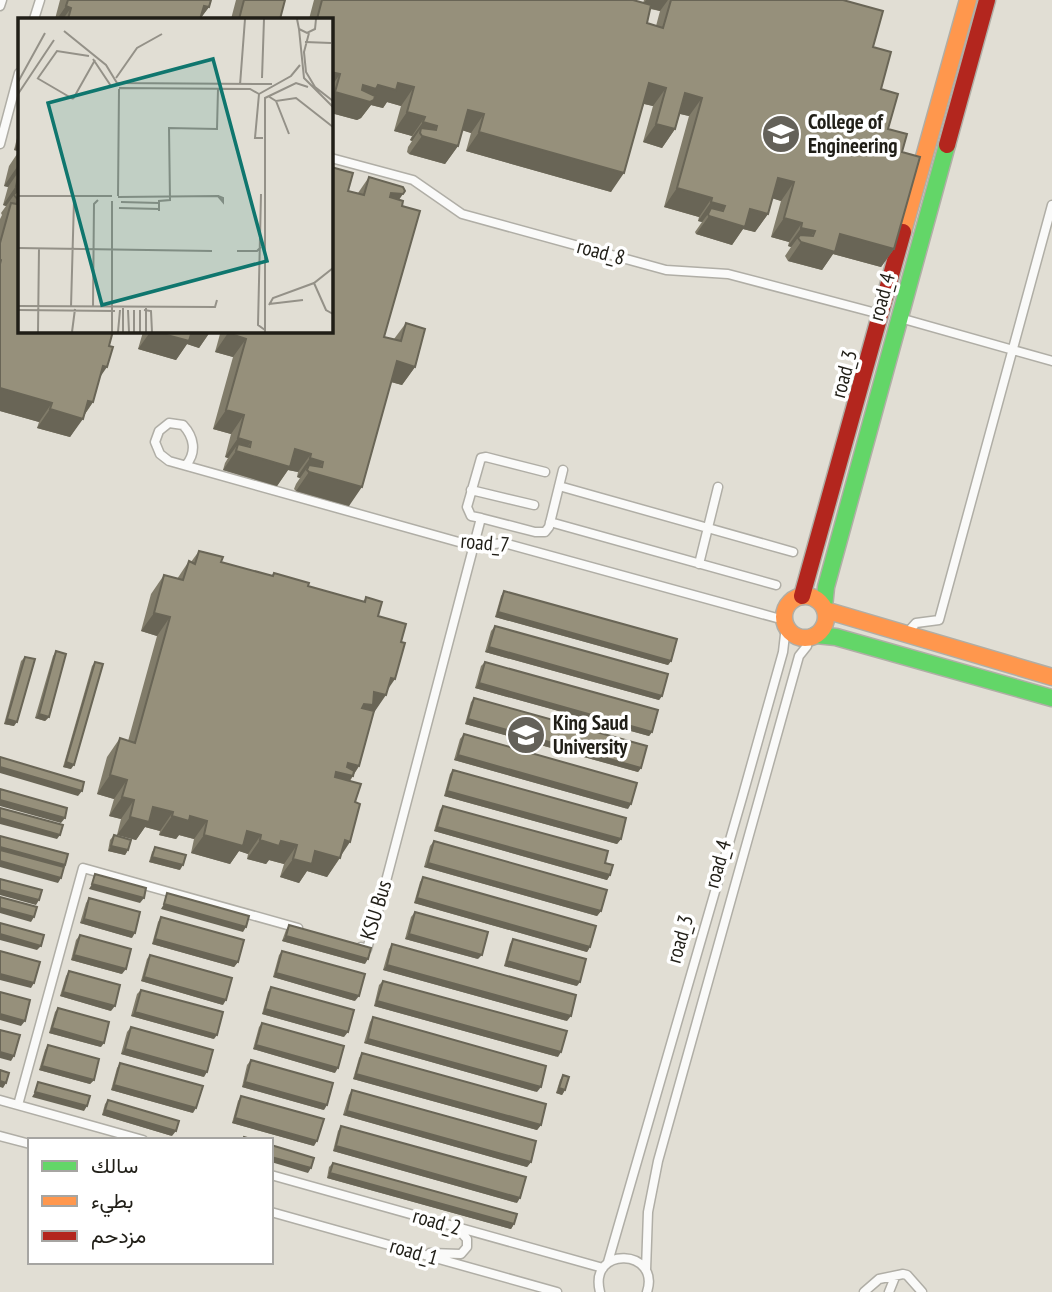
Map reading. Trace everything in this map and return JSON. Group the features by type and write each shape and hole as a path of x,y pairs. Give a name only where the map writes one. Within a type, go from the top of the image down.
{"street":[{"name":"road_3","path":"802,596 968,0"},
{"name":"road_4","path":"824,608 825,587 987,0"},
{"path":"1052,676 905,635 824,608 815,598 802,596 786,607 785,623 795,636 836,637 1052,698"},
{"path":"812,636 825,625 824,608"}],"lane":[{"path":"0,6 2,0"},
{"path":"34,18 40,0"},
{"path":"0,144 16,95"},
{"name":"road_8","path":"332,158 413,180 462,214 666,270 728,274 1052,361"},
{"path":"905,635 916,623 939,620 1052,205"},
{"name":"road_7","path":"186,466 193,455 191,437 183,425 169,423 157,435 157,450 163,458 186,466 474,546 504,542 785,623"},
{"path":"545,471 481,458 471,489 468,512 471,516 545,532 563,470"},
{"path":"559,486 793,552"},
{"path":"699,564 718,487"},
{"path":"471,489 534,505"},
{"name":"KSU Bus","path":"355,945 367,949 481,518"},
{"path":"550,522 776,585"},
{"name":"road_3","path":"600,1292 598,1283 606,1265 783,652 785,623"},
{"name":"road_4","path":"647,1292 648,1212 658,1161 799,656 812,636"},
{"path":"18,1105 83,868 306,931"},
{"path":"0,1100 136,1138"},
{"path":"0,1136 28,1143"},
{"name":"road_2","path":"273,1176 455,1227 606,1265 623,1257 632,1259 646,1270"},
{"name":"road_1","path":"273,1213 557,1292"},
{"path":"414,1252 461,1254 467,1247 467,1239 455,1227"},
{"path":"864,1292 879,1279 900,1274 907,1275 922,1292"},
{"path":"888,1292 895,1277"}],"building":[{"path":"68,0 211,0 209,7 204,6 200,18 68,18 71,8 66,6"},
{"path":"244,0 285,0 280,18 239,18"},
{"name":"College of Engineering","path":"322,0 633,0 651,5 647,23 663,28 671,0 843,0 883,11 873,47 891,52 881,89 898,94 888,129 907,134 902,152 920,157 894,249 840,234 835,252 801,242 798,238 800,235 813,236 815,231 801,228 802,223 784,218 794,182 778,178 768,214 750,209 745,227 709,216 711,208 723,211 725,206 711,202 712,198 677,188 702,98 685,93 675,129 656,124 666,88 649,83 624,173 479,132 484,114 468,110 458,146 422,136 421,128 436,130 437,126 423,122 425,117 407,112 414,87 398,83 396,90 378,85 376,89 363,85 362,90 375,96 370,102 335,92 340,74 332,72 332,18 317,18"},
{"path":"332,167 353,173 348,191 364,195 369,177 403,187 403,194 391,193 390,197 403,201 402,206 420,211 384,337 401,341 406,323 425,329 415,367 397,361 362,487 309,472 309,465 322,467 323,462 310,458 311,454 295,449 290,467 236,451 238,444 250,447 251,442 238,438 244,415 226,410 246,339 228,333 332,332"},
{"path":"18,200 18,332 113,332 109,346 113,347 107,367 103,366 93,402 88,401 83,419 50,409 52,403 0,388 0,243 11,203 17,204"},
{"path":"156,332 192,332 189,341"},
{"path":"199,551 223,557 221,562 273,576 274,573 365,602 366,597 382,602 378,616 406,624 401,642 405,643 395,679 391,678 386,695 374,692 373,705 364,704 362,708 374,711 359,766 348,763 347,767 354,771 353,776 336,772 335,777 361,784 355,802 360,804 350,842 345,840 340,858 315,851 312,864 293,859 297,845 281,841 279,846 260,840 261,835 247,831 243,846 204,835 207,821 190,816 189,821 172,816 173,812 153,807 149,822 130,817 134,800 122,797 127,780 110,775 120,738 135,743 170,617 154,613 164,575 183,580 189,561 195,564"},
{"path":"504,591 677,639 671,661 498,612"},
{"path":"495,626 668,674 662,696 489,647"},
{"path":"56,651 66,654 49,717 39,714"},
{"path":"25,657 35,659 17,722 7,719"},
{"path":"95,662 103,664 74,765 66,762"},
{"path":"485,662 658,710 652,732 479,683"},
{"path":"474,698 647,746 641,768 468,719"},
{"path":"464,734 637,783 631,804 458,755"},
{"path":"0,757 84,782 82,791 0,767"},
{"path":"453,770 626,818 621,839 447,791"},
{"path":"0,789 67,808 65,818 0,800"},
{"path":"443,806 608,851 605,863 613,865 610,875 437,827"},
{"path":"0,808 63,825 60,835 0,818"},
{"path":"114,835 131,840 128,850 111,846"},
{"path":"0,836 68,854 65,865 0,847"},
{"path":"434,841 607,890 601,911 428,863"},
{"path":"155,847 186,855 183,865 152,857"},
{"path":"0,850 64,867 61,878 0,861"},
{"path":"95,874 146,888 144,898 92,884"},
{"path":"423,877 596,926 590,947 417,898"},
{"path":"0,879 42,890 39,900 0,890"},
{"path":"167,893 249,916 246,927 164,904"},
{"path":"0,897 37,907 34,917 0,908"},
{"path":"89,898 140,912 135,933 84,919"},
{"path":"415,912 488,932 482,955 409,934"},
{"path":"161,917 244,940 238,962 155,939"},
{"path":"0,923 44,935 41,946 0,934"},
{"path":"289,925 371,948 368,959 286,936"},
{"path":"80,935 131,949 126,969 74,955"},
{"path":"513,939 586,959 580,982 507,961"},
{"path":"392,944 576,995 571,1016 387,965"},
{"path":"0,951 40,962 34,983 0,974"},
{"path":"282,951 365,974 359,996 276,973"},
{"path":"150,955 232,978 226,1000 144,977"},
{"path":"69,971 120,985 115,1006 63,992"},
{"path":"383,981 567,1031 561,1052 377,1001"},
{"path":"271,987 354,1010 348,1032 265,1009"},
{"path":"141,990 223,1012 217,1035 135,1012"},
{"path":"0,992 30,1000 25,1021 0,1014"},
{"path":"58,1008 109,1022 104,1043 52,1028"},
{"path":"373,1017 546,1066 541,1087 368,1039"},
{"path":"262,1023 344,1046 338,1068 256,1045"},
{"path":"131,1027 213,1050 207,1072 125,1049"},
{"path":"0,1030 20,1035 14,1056 0,1052"},
{"path":"48,1045 99,1059 94,1080 42,1066"},
{"path":"362,1053 546,1104 541,1125 356,1074"},
{"path":"251,1060 333,1083 327,1105 245,1082"},
{"path":"120,1063 203,1086 196,1108 114,1085"},
{"path":"0,1070 9,1073 6,1083 0,1081"},
{"path":"563,1075 569,1077 565,1090 559,1088"},
{"path":"38,1082 90,1096 87,1106 35,1092"},
{"path":"352,1090 536,1141 531,1162 347,1111"},
{"path":"241,1096 324,1119 317,1141 235,1118"},
{"path":"108,1100 179,1121 176,1131 105,1110"},
{"path":"341,1126 526,1177 520,1198 336,1146"},
{"path":"273,1146 314,1158 311,1168 273,1158"},
{"path":"333,1163 517,1214 514,1224 330,1173"}],"traffic: fast":[{"path":"824,607 826,587 947,145"},
{"path":"816,635 836,637 1052,698"}],"traffic: slow":[{"path":"903,232 968,0"},
{"path":"805,596 820,602 826,617 820,632 805,638 790,632 784,617 790,602 805,596"},
{"path":"825,610 1052,677"}],"traffic: jam":[{"path":"947,145 987,0"},
{"path":"802,596 903,232"}],"place":[{"name":"College of Engineering","path":"781,134"},
{"name":"King Saud University","path":"526,735"}]}
